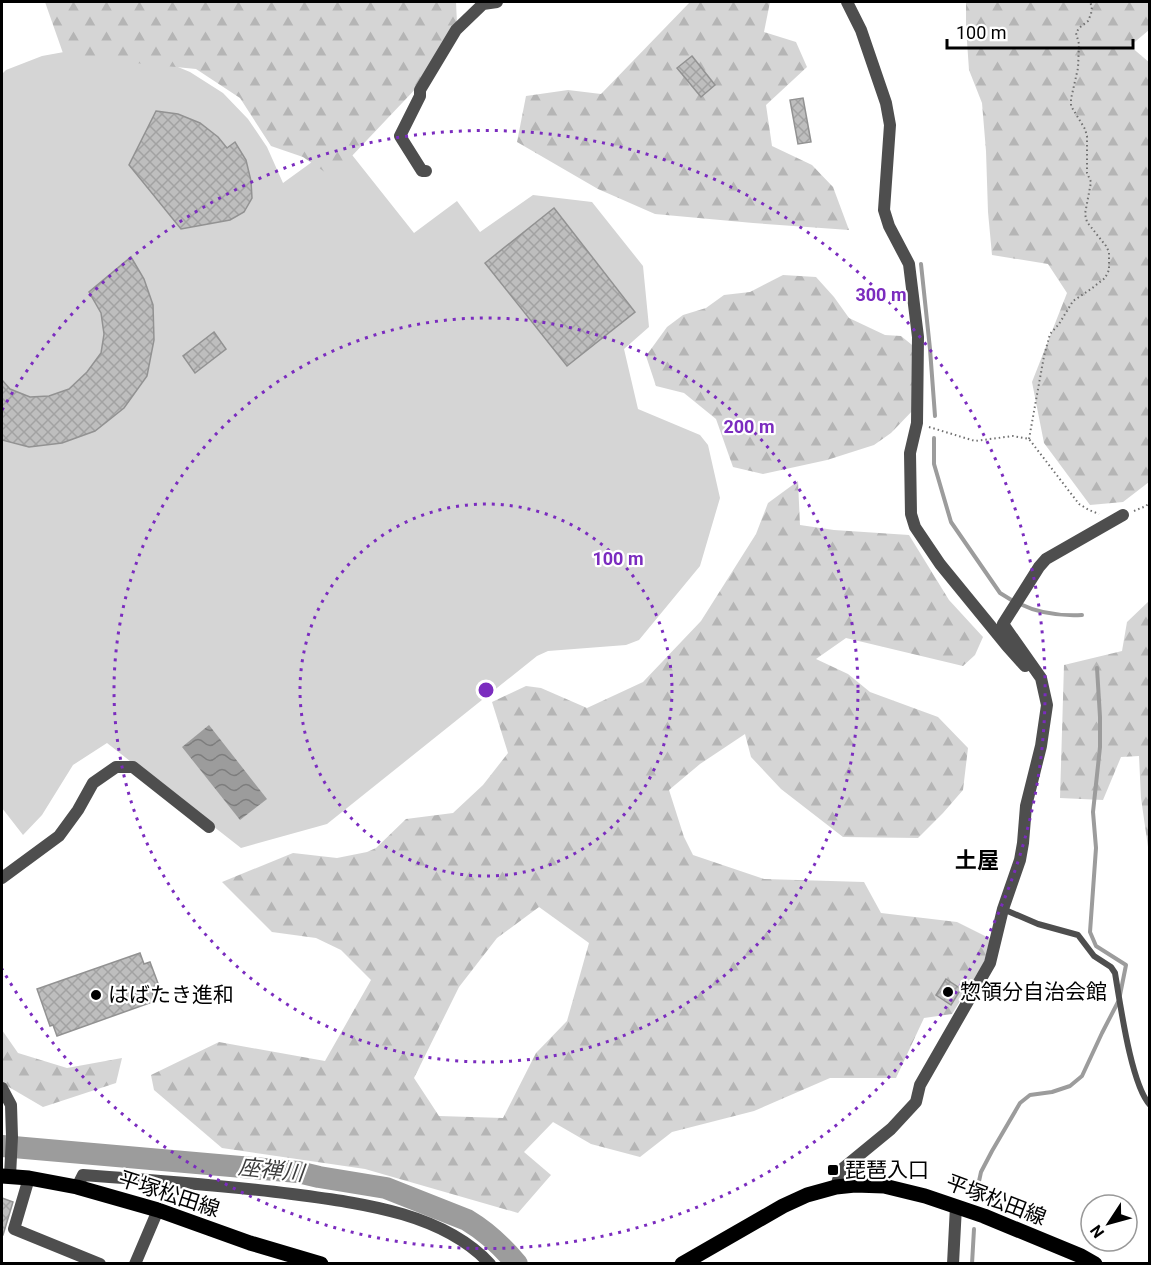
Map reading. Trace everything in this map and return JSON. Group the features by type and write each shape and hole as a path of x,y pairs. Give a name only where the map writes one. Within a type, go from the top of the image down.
{"main road":[{"name":"平塚松田線","path":"6,1176 77,1187 158,1210 250,1243 321,1263"},
{"name":"平塚松田線","path":"690,1262 783,1206 807,1195 836,1187 855,1185 884,1186 956,1206 1095,1263"}],"street":[{"path":"426,171 422,171 400,136 420,96 420,90 456,30 483,4 497,2"},
{"path":"847,2 861,30 886,103 890,125 884,210 889,226 909,264 918,337 917,423 910,453 911,514 915,527 940,564 1006,646 1027,668 1045,695"},
{"path":"836,1187 841,1170 891,1129 916,1102 920,1085 990,963 1003,909 1020,860 1026,806 1041,746 1047,705 1041,678 1003,624 1046,559 1123,515"},
{"path":"2,878 59,836 78,810 93,783 116,767 133,767 209,827"},
{"path":"2,1089 11,1105 12,1137 6,1176"},
{"path":"77,1187 83,1175 238,1187 329,1199 389,1210 434,1226 464,1241 490,1263"},
{"path":"28,1178 14,1229 100,1263"},
{"path":"953,1263 956,1206"},
{"path":"135,1263 158,1210"}],"lane":[{"path":"1003,909 1038,924 1078,935 1094,956 1111,967 1115,973 1133,1066 1145,1100 1149,1105"}],"path":[{"path":"1029,439 1050,334 1073,301 1105,278 1109,270 1106,246 1087,222 1085,214 1091,182 1087,173 1087,136 1071,106 1078,68 1079,44 1076,33 1088,21 1092,7 1090,2"},
{"path":"917,423 975,441 1013,436 1029,439 1079,504 1096,513 1123,515 1146,506 1149,502"}],"green space":[{"path":"45,2 456,2 457,24 421,83 332,177 303,157 271,146 240,98 196,69 64,56"},
{"path":"690,2 770,2 764,32 796,42 807,67 766,105 772,146 812,165 833,187 849,230 655,214 598,189 517,142 526,96 568,90 601,94"},
{"path":"966,2 1149,2 1149,30 1130,46 1150,63 1149,482 1123,502 1090,505 1044,443 1032,382 1067,293 1048,264 992,255 982,103 969,70"},
{"path":"75,50 149,55 190,72 223,93 248,119 267,147 283,183 341,141 414,233 457,201 480,232 533,195 592,202 643,266 649,327 624,349 638,409 700,435 708,445 720,498 700,566 639,640 626,645 548,651 537,656 327,824 241,848 107,743 73,765 42,815 23,835 2,808 2,74 6,70 42,56"},
{"path":"783,275 816,277 849,318 885,335 901,336 917,349 916,407 891,433 874,445 827,460 763,474 733,467 716,419 684,393 656,386 646,356 667,327 683,315 706,308 724,295 750,292"},
{"path":"798,481 800,525 834,530 909,535 949,600 983,637 975,655 963,666 846,638 816,659 848,674 870,692 938,717 968,748 963,790 918,838 843,837 781,789 751,757 745,734 700,764 669,790 684,837 693,855 764,879 864,882 881,913 957,922 997,942 952,1014 924,1018 896,1078 830,1078 754,1111 672,1132 640,1157 591,1144 553,1122 524,1152 551,1175 518,1213 365,1169 222,1148 154,1090 151,1075 219,1042 325,1061 371,980 341,950 316,938 272,932 222,882 293,853 337,858 367,852 376,848 406,819 453,813 483,785 508,753 492,702 526,686 541,688 587,708 643,682 701,621 756,534 768,503","holes":["539,907 589,943 567,1021 536,1053 503,1118 439,1116 414,1078 459,987 497,938"]},
{"path":"1149,601 1149,854 1141,798 1139,756 1121,757 1103,800 1060,798 1064,665 1122,651 1127,622"},
{"path":"2,1030 18,1053 67,1068 122,1058 116,1083 43,1107 2,1083"}],"water":[{"path":"209,725 267,799 240,820 182,747"}],"building":[{"path":"692,56 715,85 701,97 677,68"},
{"path":"803,98 811,142 798,144 790,100"},
{"path":"156,111 178,114 200,123 218,137 227,148 235,142 246,160 251,181 252,198 244,212 230,220 181,229 129,165"},
{"path":"554,208 635,312 567,366 485,263"},
{"path":"131,257 144,279 153,305 154,340 147,376 124,408 95,431 62,443 29,447 2,440 2,380 10,389 30,397 49,396 69,389 87,372 101,353 104,334 101,313 89,292"},
{"path":"214,332 226,349 195,373 183,356"},
{"name":"はばたき進和","path":"140,953 144,964 150,962 159,986 151,989 155,1001 57,1036 53,1025 50,1026 37,989"},
{"name":"惣領分自治会館","path":"946,979 961,989 951,1005 936,995"},
{"path":"2,1198 13,1202 3,1235 2,1235"}],"waterway":[{"path":"921,264 935,416"},
{"path":"934,438 934,464 951,522 1000,593 1013,601"},
{"path":"1020,604 1051,614 1082,615"},
{"path":"1097,668 1100,747 1093,812 1096,848 1090,932 1096,946 1126,965 1120,995"},
{"path":"976,1195 981,1172 1020,1103 1030,1095 1052,1092 1070,1086 1082,1076 1118,1002"},
{"name":"座禅川","path":"2,1146 298,1172 386,1188 467,1220 494,1240 517,1264"},
{"path":"972,1264 974,1229"}],"place":[{"name":"惣領分自治会館","path":"948,992"},
{"name":"はばたき進和","path":"96,995"},
{"name":"琵琶入口","path":"833,1170"}],"district":[{"name":"土屋","path":"977,860"}]}
